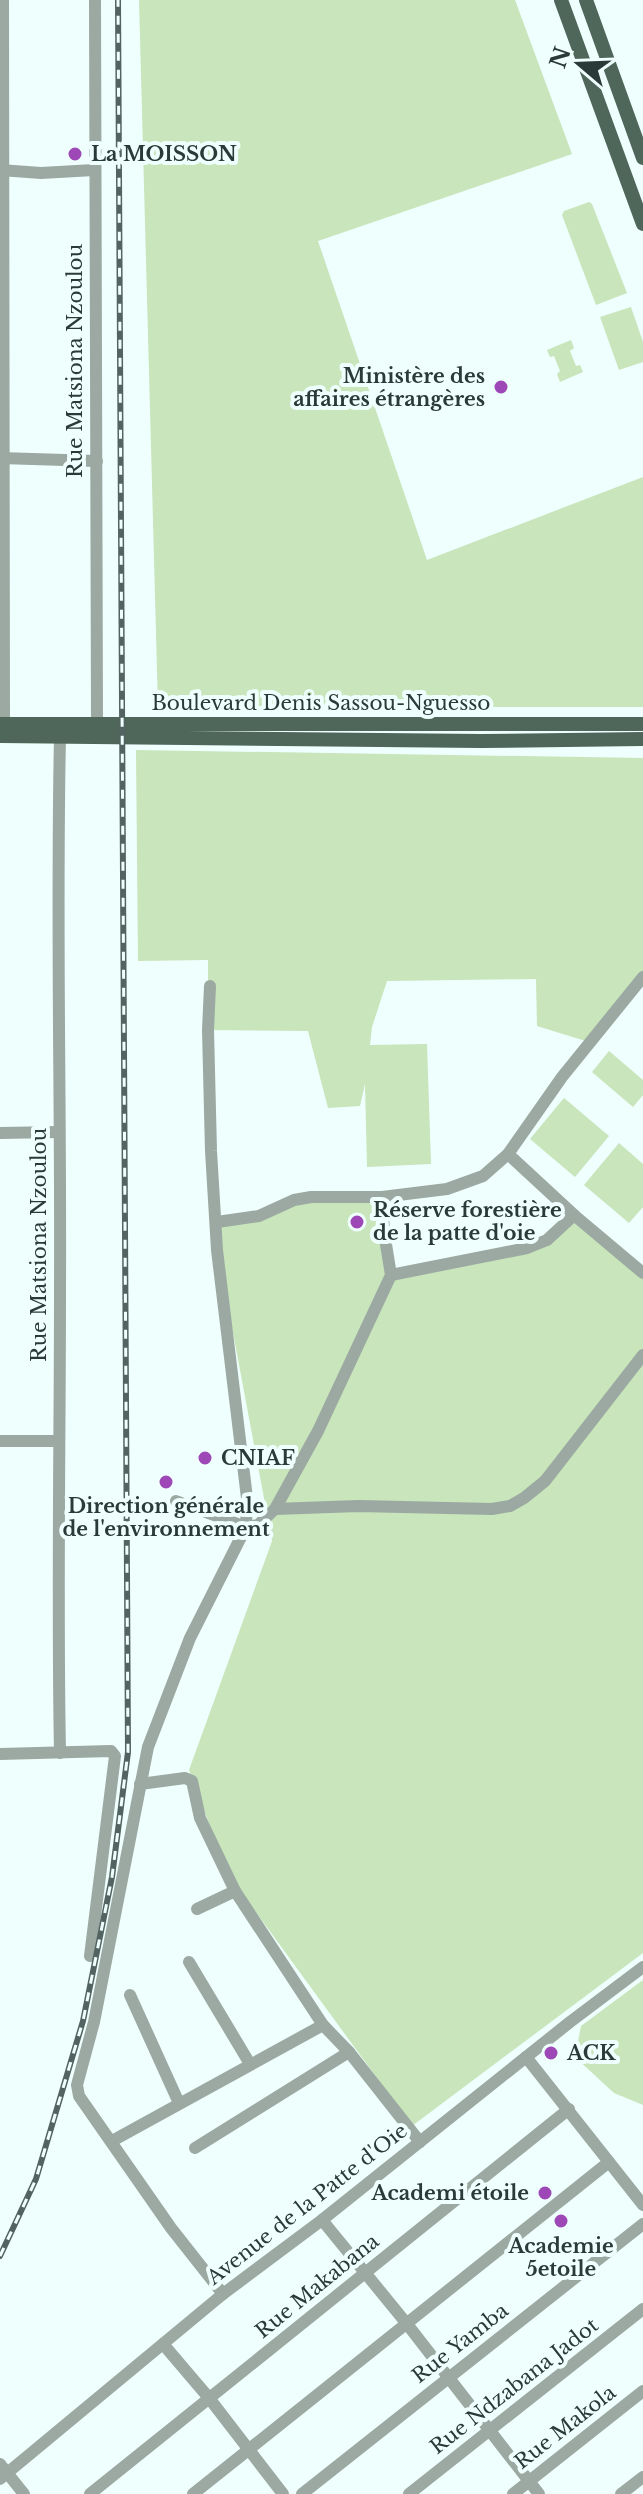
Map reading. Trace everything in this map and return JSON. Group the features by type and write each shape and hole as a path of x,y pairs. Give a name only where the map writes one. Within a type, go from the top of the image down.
{"main road":[{"path":"561,0 643,224"},
{"path":"586,0 643,158"},
{"name":"Boulevard Denis Sassou-Nguesso","path":"1,728 97,723 643,724"},
{"name":"Boulevard Denis Sassou-Nguesso","path":"1,728 60,737 466,741 643,739"}],"street":[{"path":"1,728 3,0"},
{"name":"Rue Matsiona Nzoulou","path":"95,0 97,723"},
{"path":"2,170 41,173 94,170"},
{"path":"2,458 97,461"},
{"name":"Rue Matsiona Nzoulou","path":"60,737 57,890 57,1590 60,1753"},
{"path":"217,1222 268,1213 294,1200 311,1197 382,1197 447,1189 466,1184 494,1169 562,1077 643,977"},
{"path":"210,986 208,1030 217,1250 247,1498 246,1527 190,1638 148,1747 94,2022 77,2085 79,2096 171,2228 223,2294"},
{"path":"0,1133 59,1132"},
{"path":"508,1154 643,1273"},
{"path":"176,1501 246,1527 258,1525 275,1509 318,1431 391,1275 382,1197"},
{"path":"391,1275 527,1248 547,1240 574,1215"},
{"path":"275,1509 358,1506 492,1509 510,1506 545,1481 643,1355"},
{"path":"0,1441 59,1441"},
{"path":"0,1754 111,1751 115,1756 90,1956"},
{"path":"140,1784 185,1778 192,1781 200,1818 235,1891 323,2025 349,2052 420,2142"},
{"path":"197,1909 235,1891"},
{"path":"189,1962 250,2064"},
{"name":"Avenue de la Patte d'Oie","path":"2,2472 223,2294 322,2220 643,1967"},
{"path":"130,1995 179,2103"},
{"path":"112,2141 323,2025"},
{"path":"195,2148 349,2052"},
{"path":"526,2057 643,2205"},
{"name":"Rue Makabana","path":"90,2494 569,2109"},
{"path":"193,2494 609,2162"},
{"path":"322,2220 539,2494"},
{"name":"Rue Yamba","path":"302,2494 643,2224"},
{"name":"Rue Ndzabana Jadot","path":"409,2494 643,2309"},
{"path":"163,2344 283,2494"},
{"name":"Rue Makola","path":"513,2494 643,2391"},
{"path":"2,2472 24,2494"},
{"path":"621,2494 643,2477"}],"green space":[{"path":"139,0 515,0 572,154 318,241 427,560 643,477 643,707 158,707"},
{"path":"589,202 627,293 596,305 562,215 564,211"},
{"path":"631,307 643,342 643,362 619,370 600,317"},
{"path":"571,340 574,348 570,351 576,366 580,365 583,372 560,382 557,374 560,371 554,356 550,357 547,350"},
{"path":"136,750 643,758 643,980 592,1043 537,1026 536,979 387,981 372,1027 370,1045 427,1044 431,1164 367,1167 365,1084 360,1106 328,1108 308,1031 208,1030 208,960 138,961"},
{"path":"609,1051 643,1080 643,1095 633,1107 592,1072"},
{"path":"564,1098 609,1136 575,1177 530,1139"},
{"path":"619,1143 643,1164 643,1207 629,1223 584,1185"},
{"path":"382,1197 391,1274 527,1248 574,1215 643,1273 643,1953 412,2126 228,1874 189,1770 272,1541 217,1247 217,1222 293,1201"},
{"path":"643,1980 643,2105 614,2093 575,2057 581,2026"}],"railway":[{"path":"0,2256 36,2179 83,2021 112,1877 128,1752 118,0"}],"place":[{"name":"La MOISSON","path":"75,154"},
{"name":"Ministère des affaires étrangères","path":"501,387"},
{"name":"Réserve forestière de la patte d'oie","path":"357,1222"},
{"name":"CNIAF","path":"205,1458"},
{"name":"Direction générale de l'environnement","path":"166,1482"},
{"name":"ACK","path":"551,2053"},
{"name":"Academi étoile","path":"545,2193"},
{"name":"Academie 5etoile","path":"561,2221"}]}
